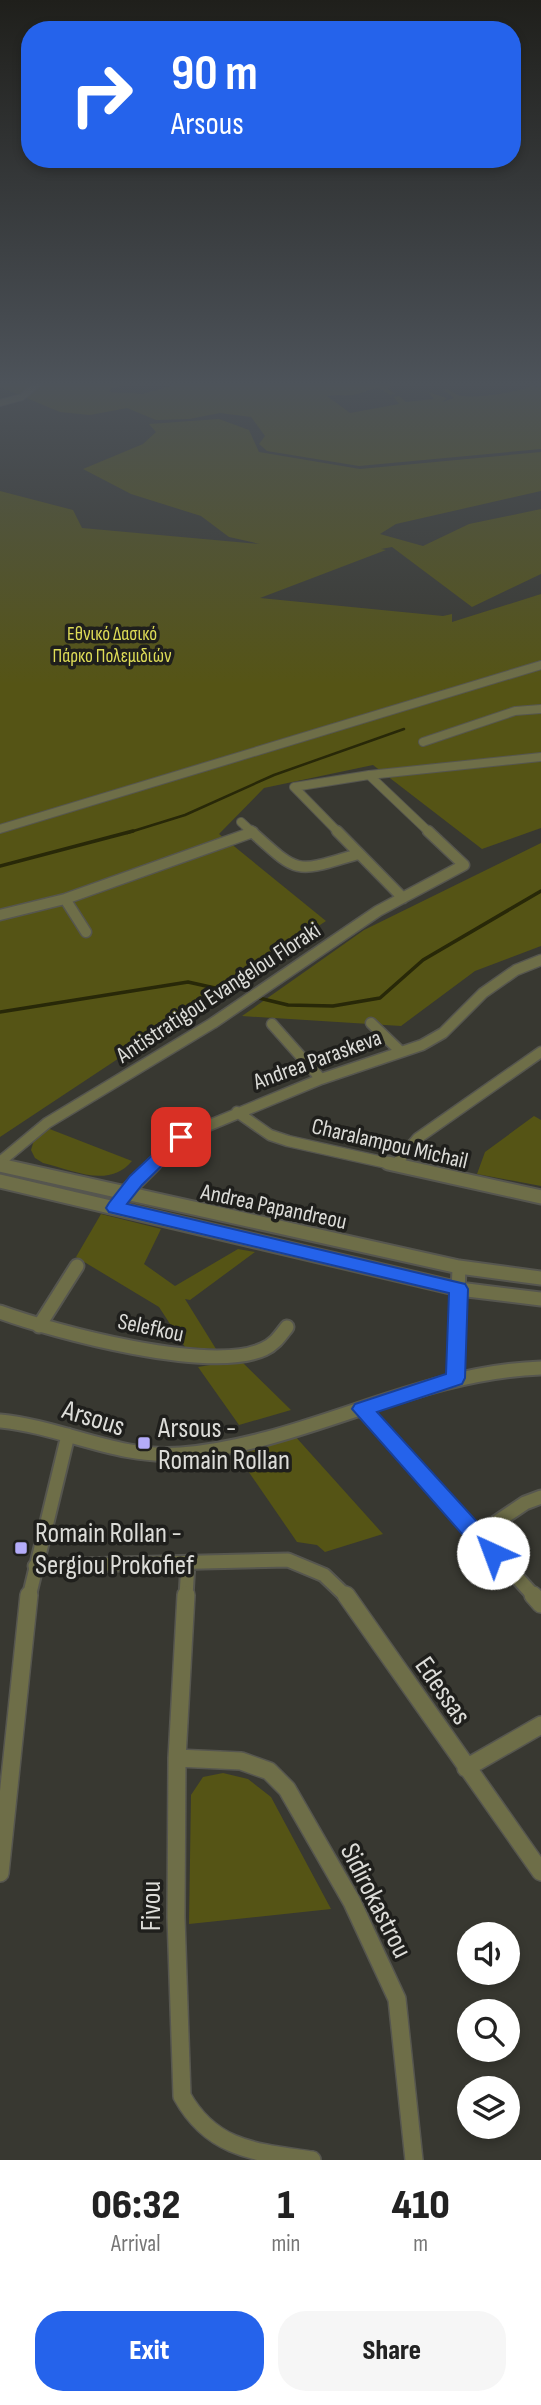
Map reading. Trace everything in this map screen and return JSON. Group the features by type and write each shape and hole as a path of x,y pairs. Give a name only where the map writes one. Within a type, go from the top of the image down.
{"street":[{"path":"0,829 193,773 541,665"},
{"path":"423,742 514,711 541,709"},
{"path":"403,898 294,787 369,775 541,757"},
{"name":"Antistratigou Evangelou Floraki","path":"0,1164 47,1124 212,1023 278,976 403,898 464,865 369,775"},
{"path":"241,822 287,866 296,871 358,854"},
{"path":"0,915 65,899 253,832"},
{"path":"65,899 86,932"},
{"name":"Andrea Paraskeva","path":"115,1208 122,1195 181,1137 321,1079 422,1045 443,1032 483,993 516,970 541,960"},
{"path":"371,1023 400,1051"},
{"path":"272,1024 321,1079"},
{"path":"396,1164 418,1138 541,1052"},
{"name":"Charalampou Michail","path":"237,1112 270,1135 288,1141 508,1192 541,1197"},
{"name":"Andrea Papandreou","path":"0,1164 122,1195 459,1268 541,1278"},
{"name":"Andrea Papandreou","path":"0,1181 459,1289 541,1299"},
{"path":"39,1326 77,1265"},
{"path":"455,1378 459,1268"},
{"name":"Selefkou","path":"0,1312 39,1326 195,1358 228,1357 262,1350 277,1341 287,1327"},
{"name":"Arsous","path":"0,1421 37,1424 101,1447 133,1454 207,1451 362,1409 455,1378 499,1370 541,1368"},
{"path":"362,1409 541,1604"},
{"path":"0,1872 28,1601 34,1566 68,1435"},
{"path":"477,1536 525,1503 541,1497"},
{"name":"Edessas","path":"188,1562 288,1560 313,1566 335,1581 541,1872"},
{"path":"34,1566 188,1562"},
{"name":"Fivou","path":"188,1562 177,1758 176,1917 182,2096 191,2117 211,2135 240,2148 312,2160"},
{"path":"466,1768 541,1724"},
{"name":"Sidirokastrou","path":"177,1758 241,1761 268,1771 287,1789 352,1902 397,1999 414,2160"}],"green space":[{"name":"Εθνικό Δασικό Πάρκο Πολεμιδιών","path":"109,483 541,483 541,491 396,524 380,534 423,546 469,524 541,509 541,574 472,607 392,547 260,598 443,616 452,614 452,622 541,594 541,828 482,849 373,765 264,788 219,834 326,921 0,1137 0,491 73,510 82,528 260,544 229,537 201,516 131,494"},
{"path":"541,843 541,946 475,971 401,1026 242,1016 364,930"},
{"path":"534,1116 541,1120 541,1186 477,1174 485,1152"},
{"path":"47,1128 132,1161 113,1174 102,1176 78,1173 43,1163 35,1158 31,1150 34,1140"},
{"path":"101,1214 161,1229 144,1264 175,1286 238,1249 255,1252 190,1300 185,1299 216,1349 185,1347 159,1307 76,1257"},
{"path":"240,1360 291,1410 239,1425 198,1367"},
{"path":"294,1435 383,1534 325,1552 317,1545 297,1542 235,1452"},
{"path":"223,1773 248,1779 271,1797 331,1909 189,1924 191,1795 203,1777"}],"waterway":[{"path":"127,833 185,815 274,775 404,729"},
{"path":"0,866 133,831"},
{"path":"259,998 288,1005 333,1006 380,998 423,960 541,891"},
{"path":"0,1012 188,982 233,992"}],"place":[{"name":"Arsous - Romain Rollan","path":"144,1443"},
{"name":"Romain Rollan - Sergiou Prokofief","path":"21,1548"}],"route":[{"path":"181,1137 122,1195 115,1208 459,1289 455,1378 362,1409 493,1553"}]}
